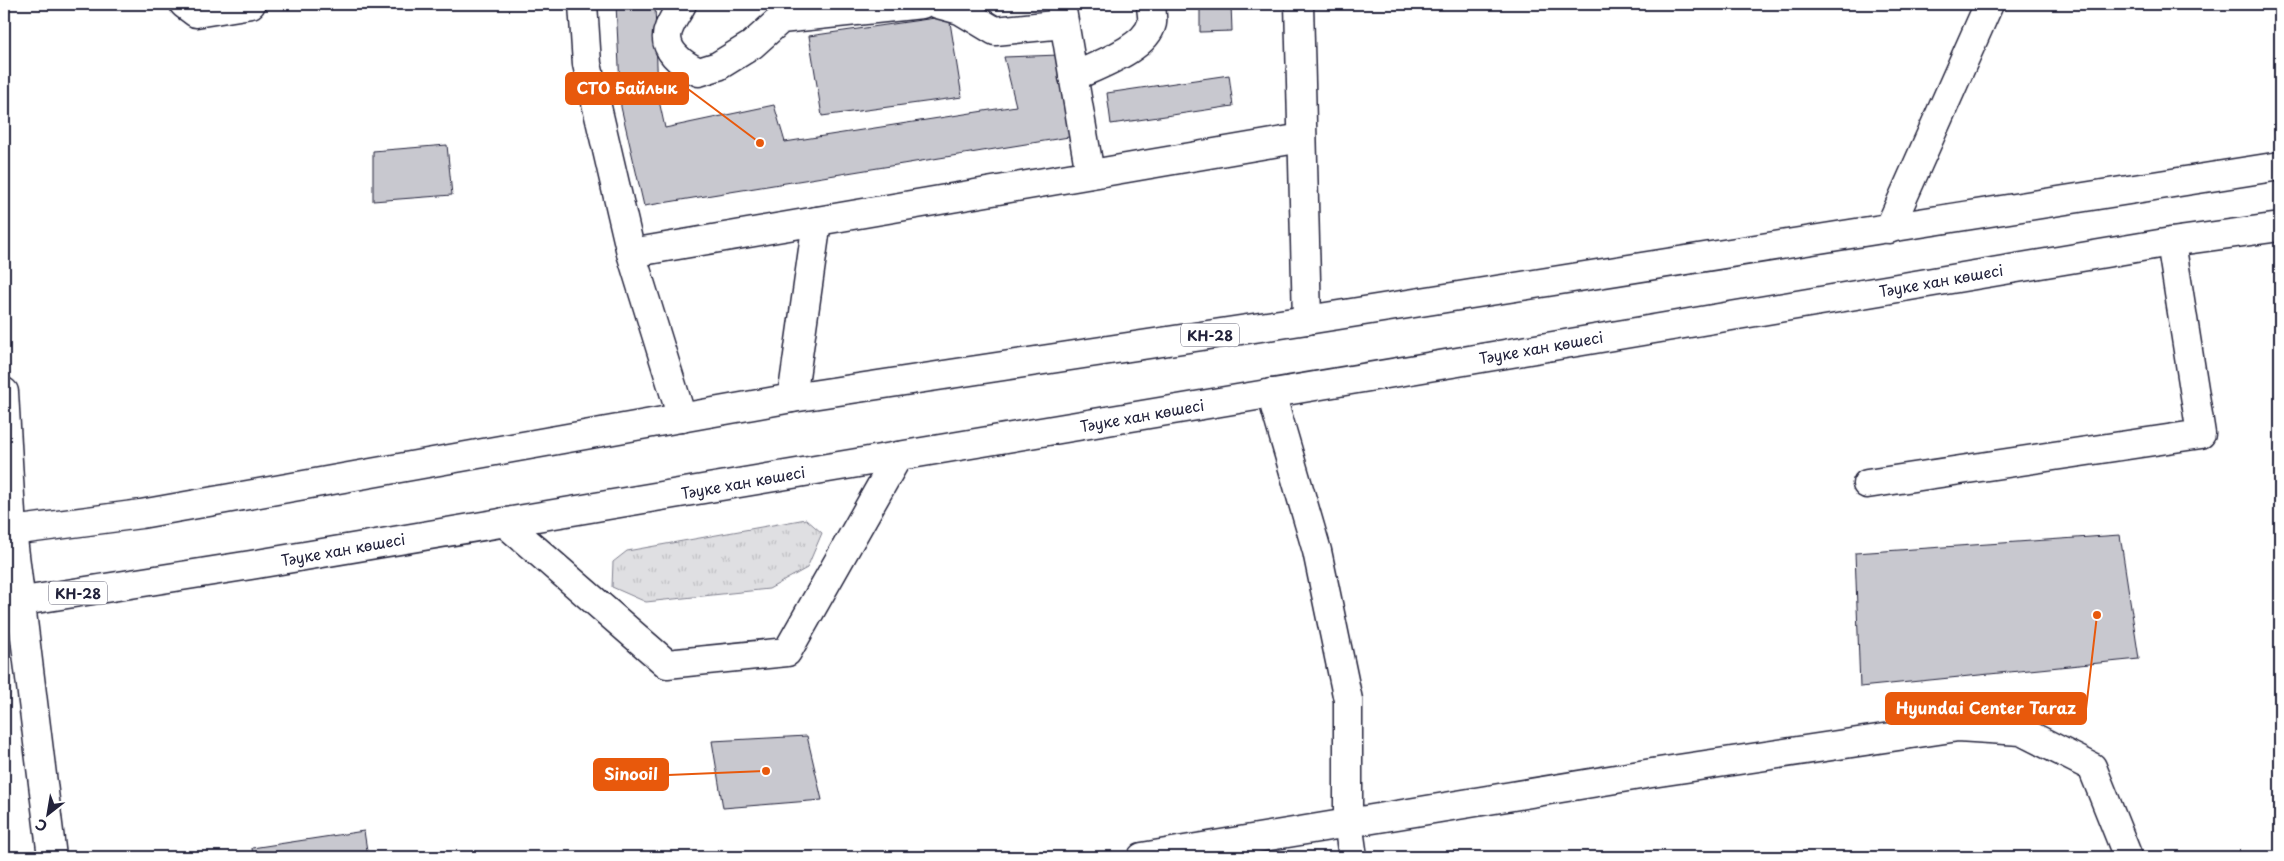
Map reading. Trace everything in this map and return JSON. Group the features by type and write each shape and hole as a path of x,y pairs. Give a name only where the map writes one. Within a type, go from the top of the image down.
{"main road":[{"path":"184,4 196,13 250,4"},
{"path":"583,4 588,64 631,253 682,418"},
{"path":"682,4 668,30 667,45 684,65 699,72 718,66 752,44 772,11 922,4"},
{"path":"938,4 960,10 995,31 1063,14 1090,174"},
{"path":"1073,77 1129,50 1136,44 1152,24 1151,4"},
{"path":"1299,4 1307,320"},
{"path":"1889,229 1989,4"},
{"path":"631,253 1302,138"},
{"name":"КН-28","path":"8,532 142,514 232,496 792,398 1307,320 2280,166"},
{"path":"792,398 816,221"},
{"name":"Тәуке хан көшесі","path":"12,602 133,584 2171,242 2280,227"},
{"path":"1867,484 2201,434 2171,242"},
{"path":"4,392 12,602 52,857"},
{"path":"1272,393 1317,551 1348,700 1348,822 1353,857"},
{"path":"504,522 667,664 787,652 898,456"},
{"path":"1142,857 1652,773 1958,727 2021,731 2092,767 2128,857"}],"green space":[{"path":"806,519 822,533 807,568 769,589 646,602 612,587 613,562 627,551"}],"building":[{"path":"616,4 655,4 658,96 665,128 774,105 785,142 1016,106 1004,57 1060,55 1075,136 644,206 621,107"},
{"path":"1200,4 1231,4 1232,31 1200,32"},
{"path":"949,16 962,97 822,116 809,36"},
{"path":"1229,75 1233,106 1111,124 1107,93"},
{"path":"447,145 452,195 373,201 373,151"},
{"path":"2120,535 2139,659 1860,687 1855,553"},
{"path":"807,736 822,800 723,808 712,741"},
{"path":"364,831 368,857 253,857 252,848"}],"place":[{"name":"СТО Байлык","path":"760,143"},
{"name":"Hyundai Center Taraz","path":"2097,615"},
{"name":"Sinooil","path":"766,771"}]}
